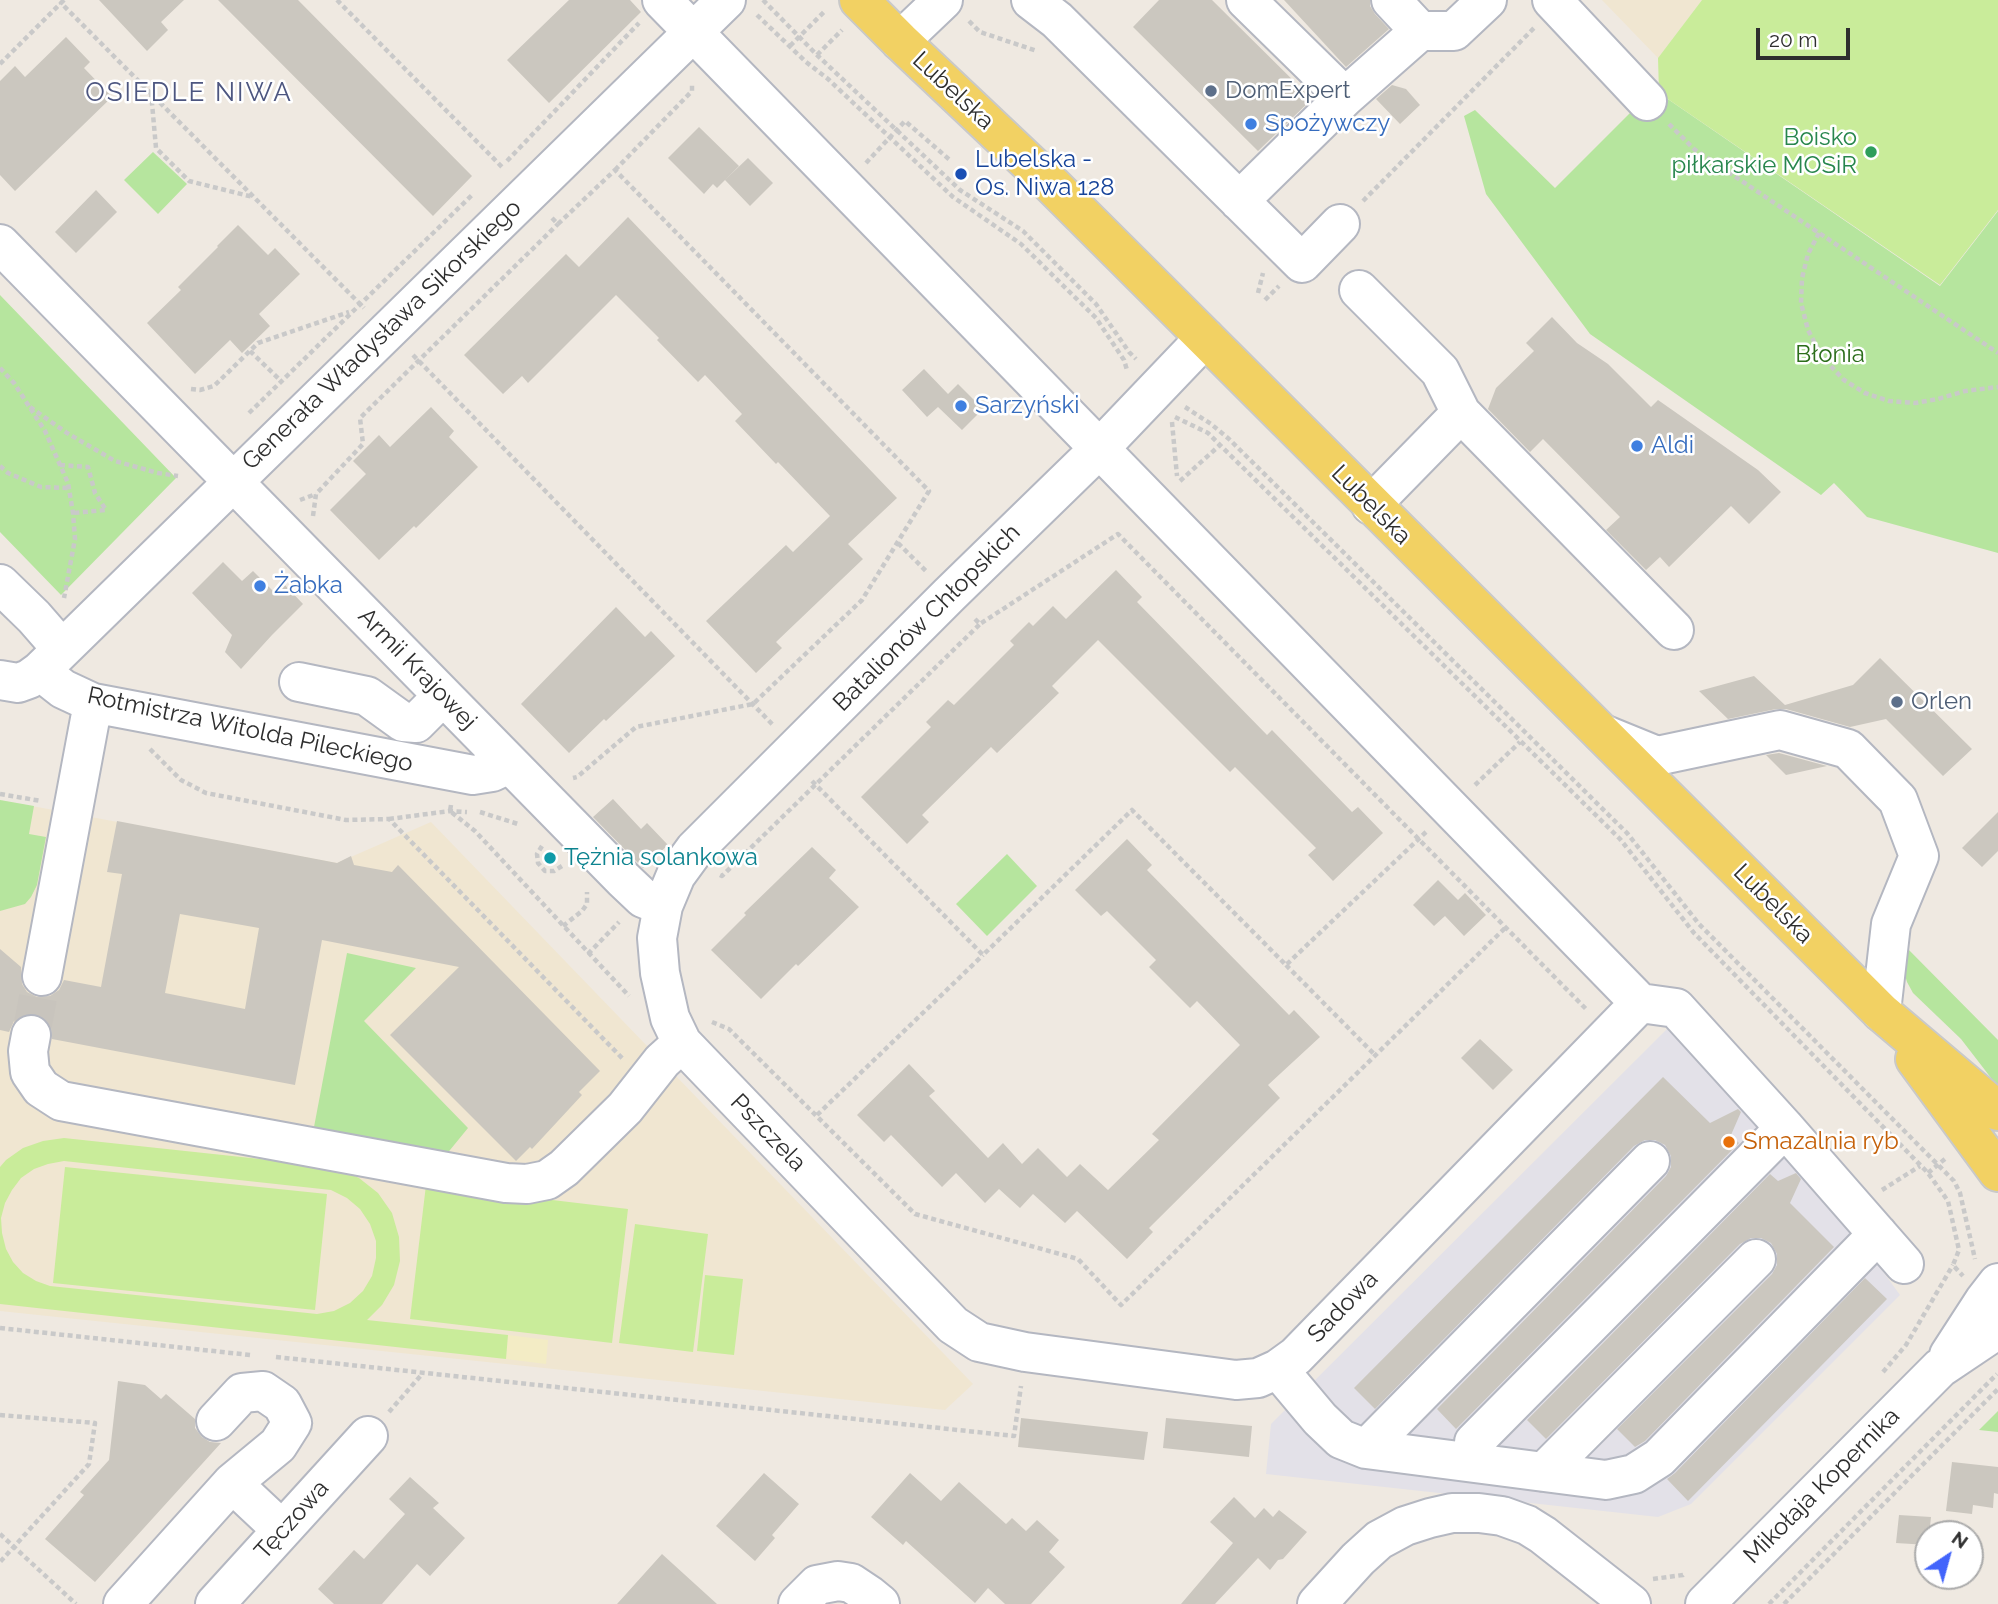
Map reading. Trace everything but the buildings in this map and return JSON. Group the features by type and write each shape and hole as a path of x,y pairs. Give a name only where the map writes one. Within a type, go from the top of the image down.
{"main road":[{"name":"Lubelska","path":"843,5 900,41 1045,178 1881,1012 1998,1111"},
{"name":"Lubelska","path":"1881,1012 1998,1172"}],"street":[{"path":"900,41 943,0"},
{"path":"1031,0 1057,20 1302,263 1340,224"},
{"path":"1246,0 1345,97"},
{"path":"1391,0 1420,32"},
{"path":"1239,201 1345,97 1420,32 1454,31 1488,0"},
{"path":"1554,3 1647,101"},
{"name":"Generała Władysława Sikorskiego","path":"51,659 220,468 388,330 693,32 740,6"},
{"path":"652,10 693,32 1640,1003 1676,1008 1904,1264"},
{"name":"Armii Krajowej","path":"0,244 520,775 653,902"},
{"path":"1359,289 1440,371 1461,413 1674,630"},
{"name":"Batalionów Chłopskich","path":"653,902 695,849 949,595 1099,449 1161,399 1205,338"},
{"path":"1371,505 1461,413"},
{"name":"Rotmistrza Witolda Pileckiego","path":"0,584 49,609 51,659 63,689 104,705 473,775 492,772 520,775"},
{"path":"0,680 18,683 29,679 51,659"},
{"path":"299,682 367,696 403,722 416,723 443,696"},
{"path":"42,976 104,705"},
{"path":"1603,734 1657,756 1780,730 1848,749 1898,800 1919,856 1891,924 1881,1012"},
{"path":"31,1035 28,1051 30,1073 41,1088 61,1101 506,1183 527,1184 547,1180 564,1168 625,1108 662,1061 676,1031 660,973 653,902"},
{"name":"Sadowa","path":"953,1325 979,1342 1025,1352 1236,1380 1258,1378 1278,1369 1296,1356 1640,1003"},
{"name":"Pszczela","path":"676,1031 953,1325"},
{"path":"1474,1442 1785,1128"},
{"path":"1366,1449 1650,1161"},
{"path":"1278,1369 1320,1419 1341,1439 1366,1449 1606,1480 1634,1474 1659,1458 1866,1221"},
{"path":"1544,1472 1756,1259"},
{"name":"Mikołaja Kopernika","path":"1705,1604 1940,1368 1994,1299"},
{"path":"123,1604 232,1483 278,1446 292,1423 282,1404 263,1391 242,1393 216,1421"},
{"name":"Tęczowa","path":"215,1604 368,1436"},
{"path":"232,1483 282,1530"},
{"path":"1317,1604 1379,1540 1405,1526 1451,1513 1502,1516 1527,1525 1625,1599"},
{"path":"798,1604 817,1585 838,1581 851,1583 880,1604"}],"path":[{"path":"337,0 558,224"},
{"path":"763,0 960,190 1023,231 1096,304 1161,399 1177,484"},
{"path":"0,64 63,2 418,360 775,727 803,773 983,954"},
{"path":"1340,224 1554,3"},
{"path":"790,47 800,36 843,5"},
{"path":"740,6 828,79 953,197 1021,244 1096,318 1124,360 1129,375 1208,433 1620,839 1694,933 1928,1173 1948,1201 1959,1250 1906,1345 1876,1380"},
{"path":"492,176 652,10"},
{"path":"151,92 156,148 189,181 254,197"},
{"path":"1647,101 1694,149 1998,354"},
{"path":"843,186 905,121 951,161"},
{"path":"309,558 316,494 363,443 360,418 615,170 929,491 862,600 752,704 636,727 577,777 520,775"},
{"path":"245,418 473,194"},
{"path":"1819,233 1808,254 1802,278 1801,303 1808,330 1822,357 1844,380 1865,393 1889,401 1914,403 1965,391 1998,387"},
{"path":"1265,300 1282,284"},
{"path":"188,389 200,390 214,386 258,343 353,310"},
{"path":"250,351 281,381"},
{"path":"0,368 14,383 45,431 68,488 74,513 75,539 49,609"},
{"path":"1161,399 1180,404 1229,439 1627,833 1699,924 1954,1181 1960,1193 1976,1260 1994,1299"},
{"path":"28,405 67,433 114,461 158,473 186,477 220,468"},
{"path":"0,466 8,473 41,487 68,488"},
{"path":"60,466 88,467 94,493 106,510 74,513"},
{"path":"711,872 722,876 980,624 1118,534 1611,1034"},
{"path":"898,543 980,624"},
{"path":"49,609 73,591"},
{"path":"104,705 181,780 206,793 346,820 389,819 450,811 482,812 524,828"},
{"path":"1286,965 1520,742"},
{"path":"450,811 456,772"},
{"path":"817,1115 1132,810 1375,1055"},
{"path":"450,811 475,831 653,1022 676,1031 690,1014 729,1029 915,1214 1078,1259 1121,1305 1506,927"},
{"path":"389,819 645,1082"},
{"path":"538,837 544,842 537,854 538,863 545,871 554,871 566,863"},
{"path":"564,926 587,904 586,885"},
{"path":"588,954 653,902"},
{"path":"1866,1221 1920,1166"},
{"path":"1953,1265 1994,1299"},
{"path":"0,1328 259,1356"},
{"path":"273,1357 1014,1436 1025,1352"},
{"path":"368,1436 423,1373"},
{"path":"1769,1604 1998,1374"},
{"path":"1784,1604 1998,1388"},
{"path":"0,1415 95,1423 89,1464 0,1562"},
{"path":"0,1534 76,1604"},
{"path":"1625,1599 1629,1582 1683,1575 1693,1565"}],"shaded area":[{"path":"1602,0 1702,0 1658,58"},
{"path":"0,800 337,863 431,822 973,1384 945,1410 0,1311"},
{"path":"1674,1022 1852,1229 1900,1295 1691,1504 1658,1517 1266,1474 1271,1424"}],"green space":[{"name":"Boisko piłkarskie MOSiR","path":"1702,0 1998,0 1998,210 1940,285 1659,93 1658,58"},
{"name":"Błonia","path":"1659,93 1940,286 1998,211 1998,553 1867,517 1834,483 1821,495 1590,334 1486,194 1464,116 1475,110 1555,188 1630,113 1641,110"},
{"path":"153,152 187,184 158,214 124,180"},
{"path":"0,295 176,478 61,595 0,532"},
{"path":"0,800 34,806 29,834 46,837 37,885 31,897 25,904 0,911"},
{"path":"1007,854 1037,886 987,936 956,904"},
{"path":"1905,946 1998,1040 1998,1087 1961,1039 1913,993 1903,969"},
{"path":"347,953 416,968 364,1021 468,1128 441,1161 320,1139 314,1127"},
{"path":"64,1138 316,1165 337,1168 359,1178 378,1193 392,1213 399,1237 400,1261 394,1285 382,1305 367,1320 508,1335 506,1359 0,1304 0,1167 23,1148","holes":["64,1161 331,1190 360,1209 370,1224 376,1241 376,1258 372,1276 363,1291 350,1303 334,1311 317,1314 50,1286 23,1273 13,1262 2,1233 1,1218 5,1203 21,1178 34,1169"]},
{"path":"65,1167 327,1194 315,1310 53,1283"},
{"path":"426,1185 628,1209 612,1343 410,1319"},
{"path":"635,1224 708,1234 693,1352 619,1343"},
{"path":"705,1275 743,1279 734,1355 697,1351"},
{"path":"1998,1411 1998,1432 1979,1430"}],"sand":[{"path":"508,1335 548,1340 546,1364 506,1359"}],"tunnel":[{"path":"31,1035 42,976"}],"place":[{"name":"DomExpert","path":"1211,91"},
{"name":"Spożywczy","path":"1251,124"},
{"name":"Boisko piłkarskie MOSiR","path":"1871,152"},
{"name":"Lubelska - Os. Niwa 128","path":"961,174"},
{"name":"Sarzyński","path":"961,406"},
{"name":"Aldi","path":"1637,446"},
{"name":"Żabka","path":"260,586"},
{"name":"Orlen","path":"1897,702"},
{"name":"Tężnia solankowa","path":"550,858"},
{"name":"Smazalnia ryb","path":"1729,1142"}],"district":[{"name":"OSIEDLE NIWA","path":"189,93"}]}
